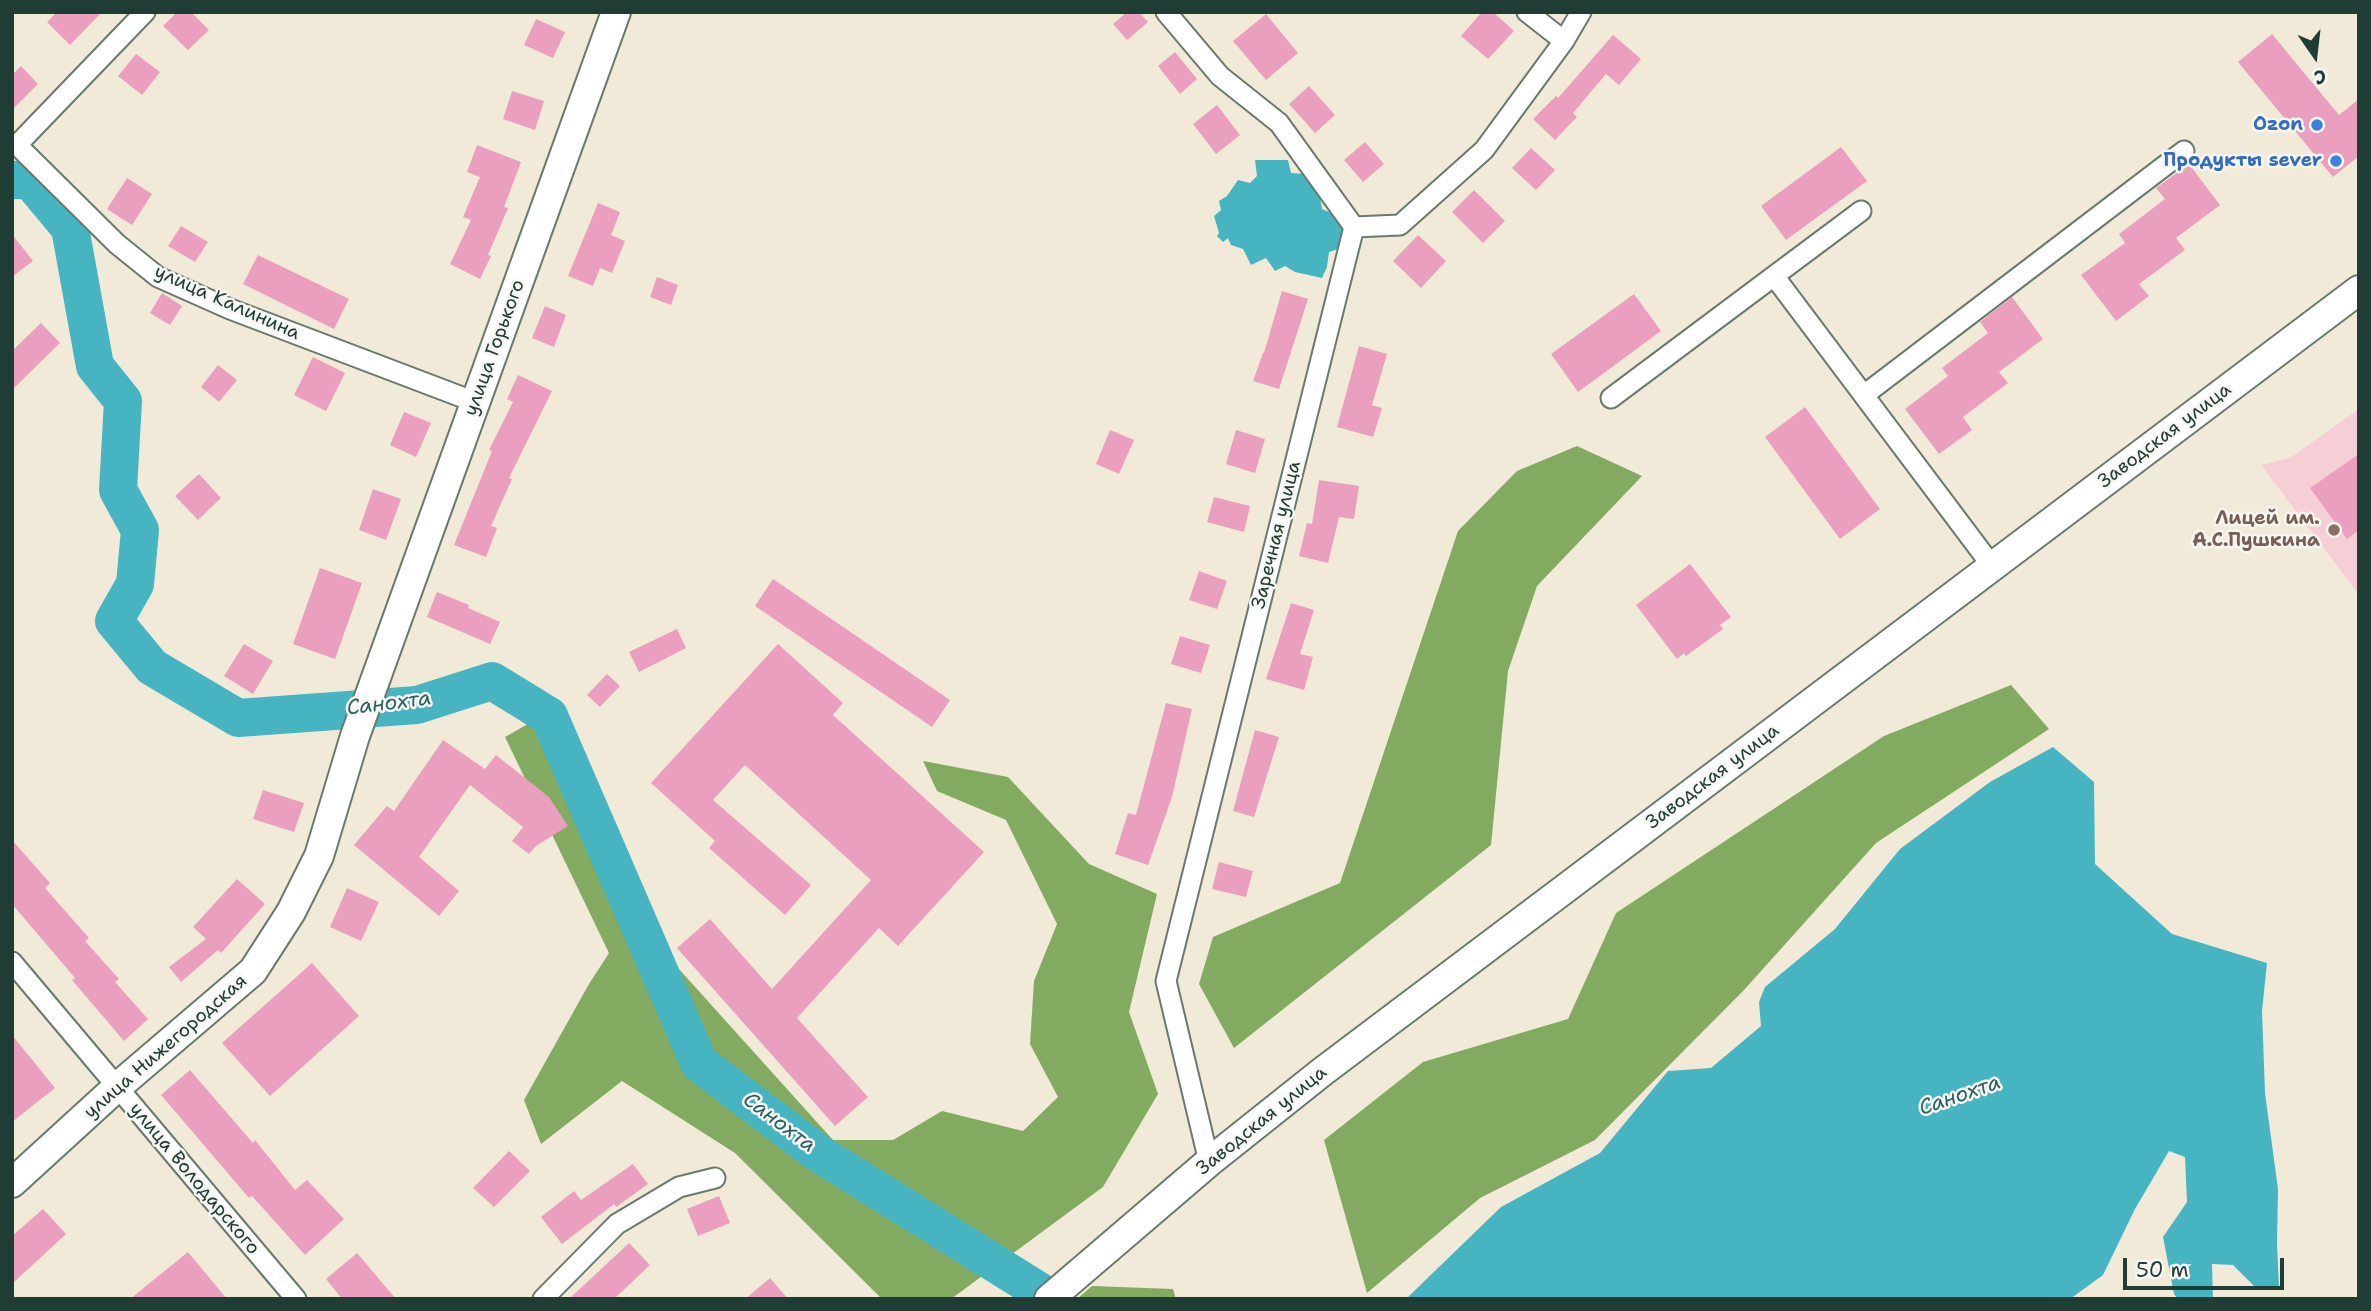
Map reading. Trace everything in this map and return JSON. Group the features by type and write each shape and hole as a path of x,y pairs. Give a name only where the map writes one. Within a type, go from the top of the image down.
{"main road":[{"name":"улица Горького","path":"355,736 616,12"},
{"name":"Заводская улица","path":"1049,1299 1209,1162 1322,1072 2359,290"},
{"name":"улица Нижегородская","path":"12,1184 116,1088 253,971 291,912 319,856 355,736"}],"street":[{"path":"14,145 145,12"},
{"path":"1167,12 1220,76 1279,123 1354,227 1399,225 1475,159 1564,41 1581,12"},
{"path":"1527,12 1564,41"},
{"name":"улица Калинина","path":"14,145 117,244 158,277 230,309 475,402"},
{"path":"1864,395 2184,151"},
{"path":"1611,398 1861,211"},
{"name":"Заречная улица","path":"1209,1162 1166,981 1354,227"},
{"path":"1774,276 1992,566"},
{"name":"улица Володарского","path":"12,962 296,1299"},
{"path":"543,1299 617,1224 678,1188 715,1178"}],"shaded area":[{"name":"Лицей им. А.С.Пушкина","path":"2359,409 2359,595 2261,465 2290,458"}],"green space":[{"path":"1577,446 1642,476 1537,586 1508,671 1491,845 1234,1048 1199,984 1213,937 1340,883 1458,531 1517,471"},
{"path":"2011,685 2049,729 1876,843 1744,990 1595,1140 1480,1198 1367,1293 1324,1140 1423,1062 1568,1019 1616,913 1884,736"},
{"path":"558,707 660,948 833,1140 893,1140 942,1111 1023,1131 1058,1097 1030,1044 1034,981 1057,924 1006,820 937,791 923,761 1008,777 1089,864 1157,894 1129,1012 1158,1094 1103,1187 951,1299 882,1299 735,1153 622,1081 541,1144 524,1100 609,953 505,737"},
{"path":"1092,1286 1173,1289 1176,1299 1077,1299"}],"water":[{"path":"1255,160 1288,160 1291,173 1304,174 1320,197 1322,209 1334,214 1343,223 1343,236 1338,249 1329,252 1322,278 1295,272 1285,266 1275,271 1266,258 1251,265 1243,249 1231,245 1228,238 1223,242 1217,236 1219,233 1214,216 1221,210 1219,201 1227,196 1238,180 1250,183 1257,176"},
{"path":"2053,747 2094,782 2095,864 2172,934 2267,963 2262,1011 2265,1093 2278,1189 2279,1287 2258,1290 2233,1265 2212,1264 2213,1299 2178,1299 2174,1294 2163,1237 2187,1202 2185,1157 2169,1151 2135,1209 2103,1275 2070,1299 1403,1299 1501,1207 1600,1153 1668,1071 1711,1068 1761,1026 1759,1002 1765,987 1835,929 1900,849 1990,782"}],"building":[{"path":"57,12 102,12 70,45 47,22"},
{"path":"177,12 191,12 209,30 188,50 163,26"},
{"path":"1127,12 1139,12 1148,22 1127,40 1113,24"},
{"path":"1482,12 1493,12 1514,31 1488,59 1461,36"},
{"path":"1266,14 1298,53 1266,80 1233,41"},
{"path":"536,19 565,32 553,58 524,45"},
{"path":"2272,34 2339,115 2359,99 2359,156 2333,177 2238,62"},
{"path":"1613,35 1641,59 1619,85 1606,74 1573,113 1577,117 1555,140 1533,119 1556,96 1558,98"},
{"path":"1175,52 1197,79 1180,94 1158,66"},
{"path":"136,54 160,72 142,95 118,76"},
{"path":"21,66 38,84 12,110 12,75"},
{"path":"1309,86 1335,115 1315,133 1289,104"},
{"path":"512,91 544,101 535,130 503,119"},
{"path":"1217,105 1240,135 1216,154 1193,124"},
{"path":"1365,142 1384,164 1363,182 1344,160"},
{"path":"477,145 521,162 504,207 508,208 480,279 450,264 471,220 463,217 480,177 467,172"},
{"path":"1841,147 1867,181 1786,240 1761,206"},
{"path":"1531,148 1555,170 1536,190 1512,168"},
{"path":"2189,164 2220,205 2176,238 2185,250 2139,284 2149,296 2116,321 2081,275 2125,243 2119,234 2165,199 2156,188"},
{"path":"127,178 152,194 132,225 107,209"},
{"path":"1474,190 1505,221 1483,243 1452,212"},
{"path":"598,203 620,212 611,235 625,241 612,273 600,268 593,286 568,276"},
{"path":"181,226 208,242 195,262 168,246"},
{"path":"12,234 33,261 12,277"},
{"path":"1418,235 1446,261 1421,288 1393,261"},
{"path":"258,255 349,299 334,329 243,284"},
{"path":"657,277 678,285 671,305 650,297"},
{"path":"1282,291 1308,299 1279,389 1253,381"},
{"path":"162,293 182,306 170,325 150,313"},
{"path":"1634,294 1661,331 1578,392 1551,354"},
{"path":"2012,297 2043,339 1999,372 2008,383 1963,417 1972,430 1939,454 1905,409 1948,376 1942,368 1988,333 1980,322"},
{"path":"545,306 566,315 554,347 532,338"},
{"path":"41,323 60,343 12,390 12,351"},
{"path":"1359,346 1387,354 1372,405 1382,408 1373,437 1337,427"},
{"path":"313,357 345,373 326,411 294,395"},
{"path":"218,365 237,380 219,402 201,387"},
{"path":"518,375 552,391 509,478 512,479 491,526 497,528 486,557 454,545 492,451 489,450 513,402 507,399"},
{"path":"1805,407 1880,509 1840,539 1765,437"},
{"path":"404,412 431,423 416,457 390,445"},
{"path":"1110,430 1134,440 1119,474 1096,464"},
{"path":"1236,430 1265,439 1255,473 1226,464"},
{"path":"2359,454 2359,530 2347,539 2310,488"},
{"path":"199,474 221,498 198,520 175,496"},
{"path":"1319,480 1359,486 1354,519 1339,517 1328,563 1299,556 1307,523 1312,524"},
{"path":"373,489 401,499 386,540 359,530"},
{"path":"1214,497 1250,506 1244,532 1207,522"},
{"path":"1690,564 1731,617 1720,625 1723,629 1686,656 1684,653 1677,659 1636,605"},
{"path":"320,568 362,583 335,659 293,644"},
{"path":"1199,571 1227,581 1217,609 1189,600"},
{"path":"773,579 950,700 932,727 755,606"},
{"path":"437,592 500,622 490,644 427,617"},
{"path":"1291,603 1314,610 1300,654 1313,657 1304,690 1266,679"},
{"path":"677,629 686,648 639,672 629,652"},
{"path":"1180,636 1210,645 1201,673 1171,664"},
{"path":"244,644 273,661 253,694 224,676"},
{"path":"778,644 843,703 833,715 984,852 898,946 879,928 797,1018 868,1097 835,1126 677,948 710,919 772,989 871,880 745,765 713,800 811,885 785,915 709,848 715,841 651,783"},
{"path":"607,674 620,686 600,707 587,695"},
{"path":"1166,703 1192,709 1172,797 1148,865 1115,854 1128,813 1136,815"},
{"path":"1255,730 1279,737 1254,817 1233,811"},
{"path":"443,740 485,769 496,755 549,797 568,826 536,846 529,854 512,841 523,827 470,785 419,857 459,891 439,916 354,845 387,806 394,811"},
{"path":"263,790 304,803 294,832 253,819"},
{"path":"12,840 50,883 45,888 89,938 85,941 119,979 115,982 148,1019 124,1041 12,904"},
{"path":"1219,862 1253,871 1246,897 1212,889"},
{"path":"237,879 265,904 221,953 218,950 181,982 169,967 206,939 193,927"},
{"path":"347,888 379,902 361,941 330,927"},
{"path":"312,963 359,1016 270,1096 222,1043"},
{"path":"12,1035 55,1088 12,1122"},
{"path":"190,1070 253,1143 255,1140 295,1190 307,1180 344,1219 305,1255 252,1196 249,1198 161,1095"},
{"path":"509,1151 530,1171 494,1207 473,1188"},
{"path":"633,1164 648,1184 616,1207 614,1204 562,1244 541,1217 574,1191 581,1200"},
{"path":"719,1196 730,1223 698,1236 687,1209"},
{"path":"43,1209 66,1234 12,1284 12,1236"},
{"path":"629,1243 650,1265 614,1299 569,1299"},
{"path":"188,1252 227,1299 130,1299"},
{"path":"357,1253 396,1299 342,1299 326,1279"},
{"path":"770,1278 788,1299 745,1299"}],"waterway":[{"name":"Санохта","path":"12,180 30,180 70,228 95,366 123,401 118,490 140,530 135,584 114,621 152,667 238,718 417,705 492,681 549,716 699,1063 818,1153 1052,1299"}],"place":[{"name":"Ozon","path":"2317,125"},
{"name":"Продукты sever","path":"2336,161"},
{"name":"Лицей им. А.С.Пушкина","path":"2334,530"}]}
